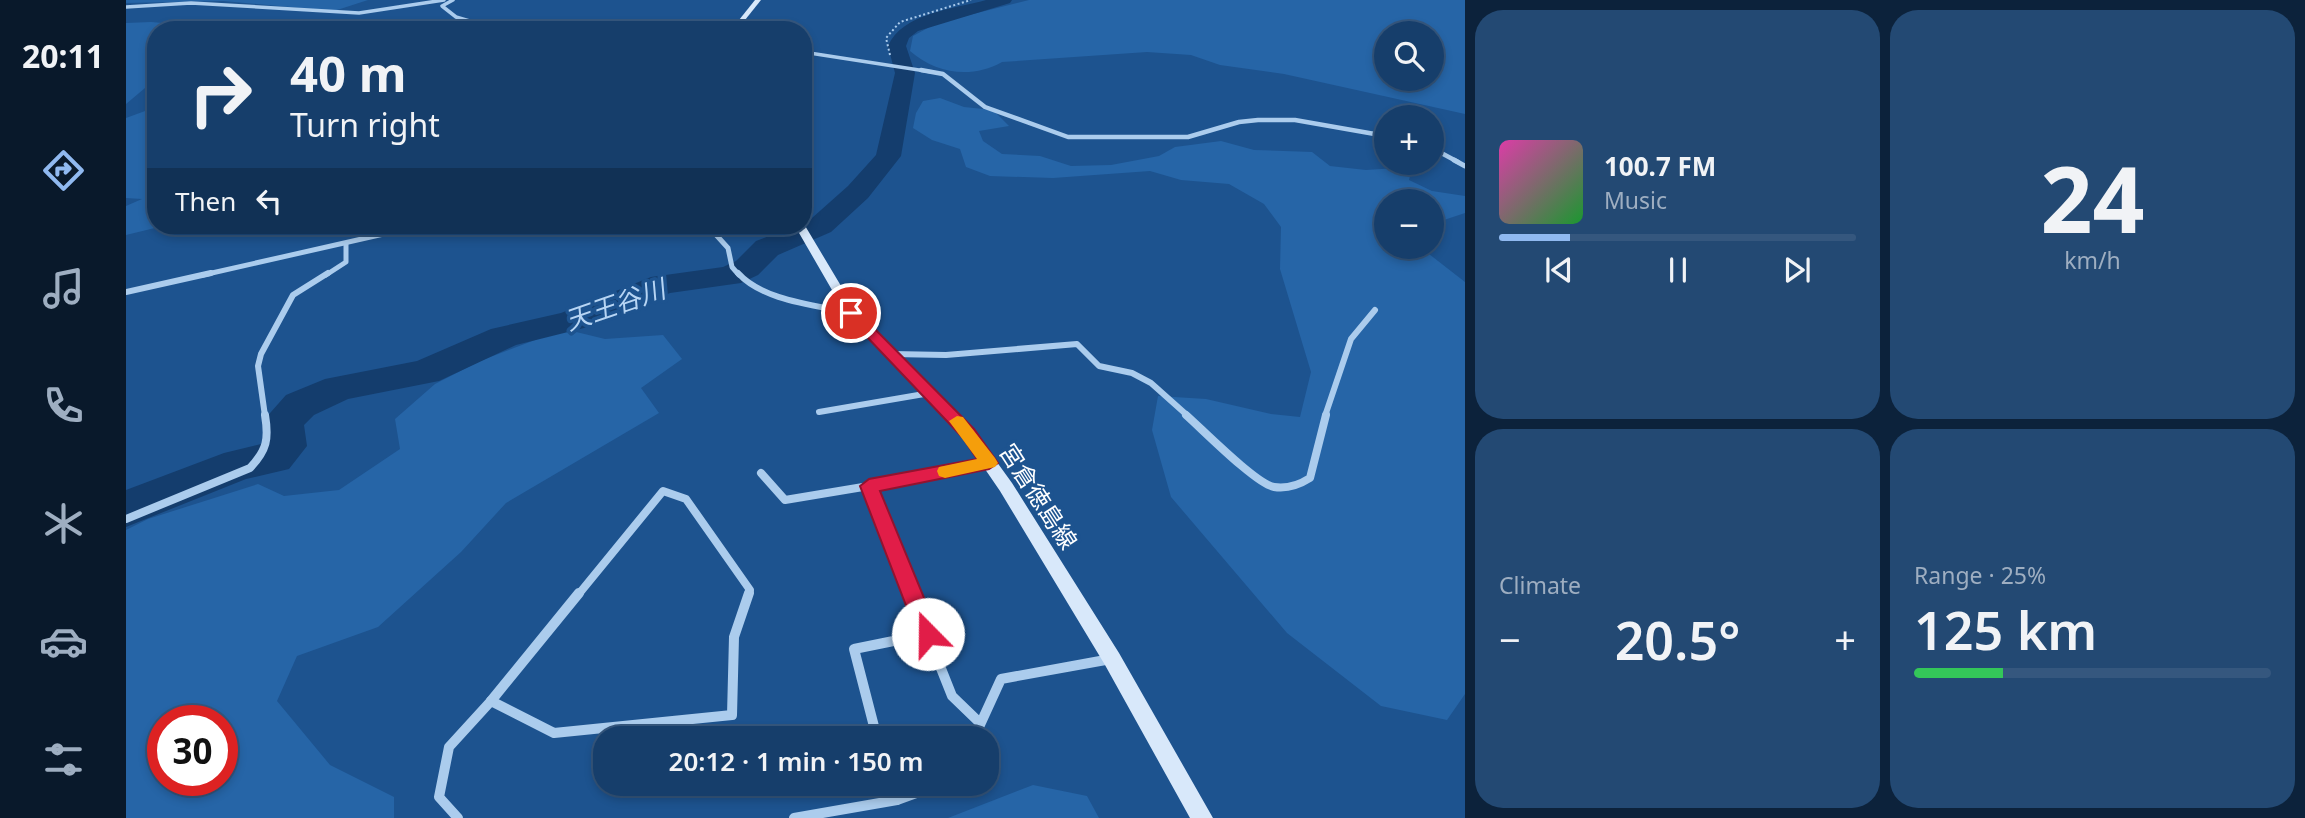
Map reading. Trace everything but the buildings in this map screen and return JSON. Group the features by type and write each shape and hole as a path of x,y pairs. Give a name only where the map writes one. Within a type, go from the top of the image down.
{"main road":[{"path":"741,21 758,0"},
{"name":"宮倉徳島線","path":"806,235 851,313 968,433 989,463 1112,659 1202,818"}],"street":[{"path":"126,7 191,3 359,13 444,0"},
{"path":"453,0 442,6 456,18 468,21"},
{"path":"812,53 943,74 985,107 1068,137 1188,137 1239,122 1258,120 1295,120 1374,134"},
{"path":"1444,155 1465,166"},
{"path":"126,292 380,235"},
{"path":"716,235 728,248 732,267 746,282 783,297 851,313"},
{"path":"126,519 250,468 265,452 268,435 258,366 261,354 293,295 341,268 346,262 346,243"},
{"path":"892,354 946,355 1077,344 1099,366 1132,373 1151,383 1232,457 1272,487 1297,486 1310,478 1329,401 1351,339 1375,310"},
{"path":"819,412 930,393"},
{"path":"761,473 785,500 989,463"},
{"path":"869,486 952,696 980,723"},
{"path":"458,818 439,797 449,747 491,701 663,491 686,499 750,590 734,637 732,716 554,733 491,701"},
{"path":"874,726 853,649 928,634"},
{"path":"979,726 1000,679 1112,659"},
{"path":"895,796 897,800"},
{"path":"794,818 908,796"}],"path":[{"path":"890,66 886,38 890,30 900,22 971,0"}],"shaded area":[{"path":"126,0 368,0 334,11 223,1 126,3"},
{"path":"1029,0 1465,0 1465,114 1444,109 1444,105 1424,105 1284,74 1220,65 1191,55 1147,52 1002,62 979,71 954,72 931,65 910,51 913,36 937,23"},
{"path":"147,22 147,87 126,104 126,23"},
{"path":"940,98 964,107 993,110 1009,126 979,131 983,141 1002,154 1040,156 1071,166 1111,165 1159,156 1175,147 1221,141 1254,150 1312,152 1330,166 1374,169 1374,175 1410,175 1409,180 1428,189 1374,189 1374,259 1435,259 1465,282 1465,694 1447,720 1381,706 1287,633 1171,497 1152,430 1158,396 1206,399 1271,414 1300,417 1311,372 1280,269 1281,227 1264,204 1229,184 1181,180 1150,171 1053,178 990,176 966,167 960,149 932,140 913,128 916,113 923,101"},
{"path":"147,110 147,230 126,235 126,206 142,199 126,198 126,118"},
{"path":"1444,193 1465,196 1465,213 1444,220"},
{"path":"564,329 605,339 663,335 682,359 641,388 659,413 506,503 461,552 378,627 297,656 277,701 330,765 394,797 394,818 126,818 126,530 148,519 258,484 284,496 339,490 400,449 395,419 435,384 480,361"},
{"path":"1033,785 1087,796 1099,818 948,818"}],"waterway":[{"name":"天王谷川","path":"812,230 821,226 858,192 888,156 905,73 897,46 901,36 912,27 1004,0"},
{"name":"天王谷川","path":"126,509 239,464 274,458 286,446 283,421 300,405 339,388 426,372 504,337 572,321 663,284 730,276 747,268 767,248 799,235"}],"slow traffic":[{"path":"945,471 989,463 957,421"}],"route":[{"path":"851,313 968,433 989,463 869,486 928,634"}]}
